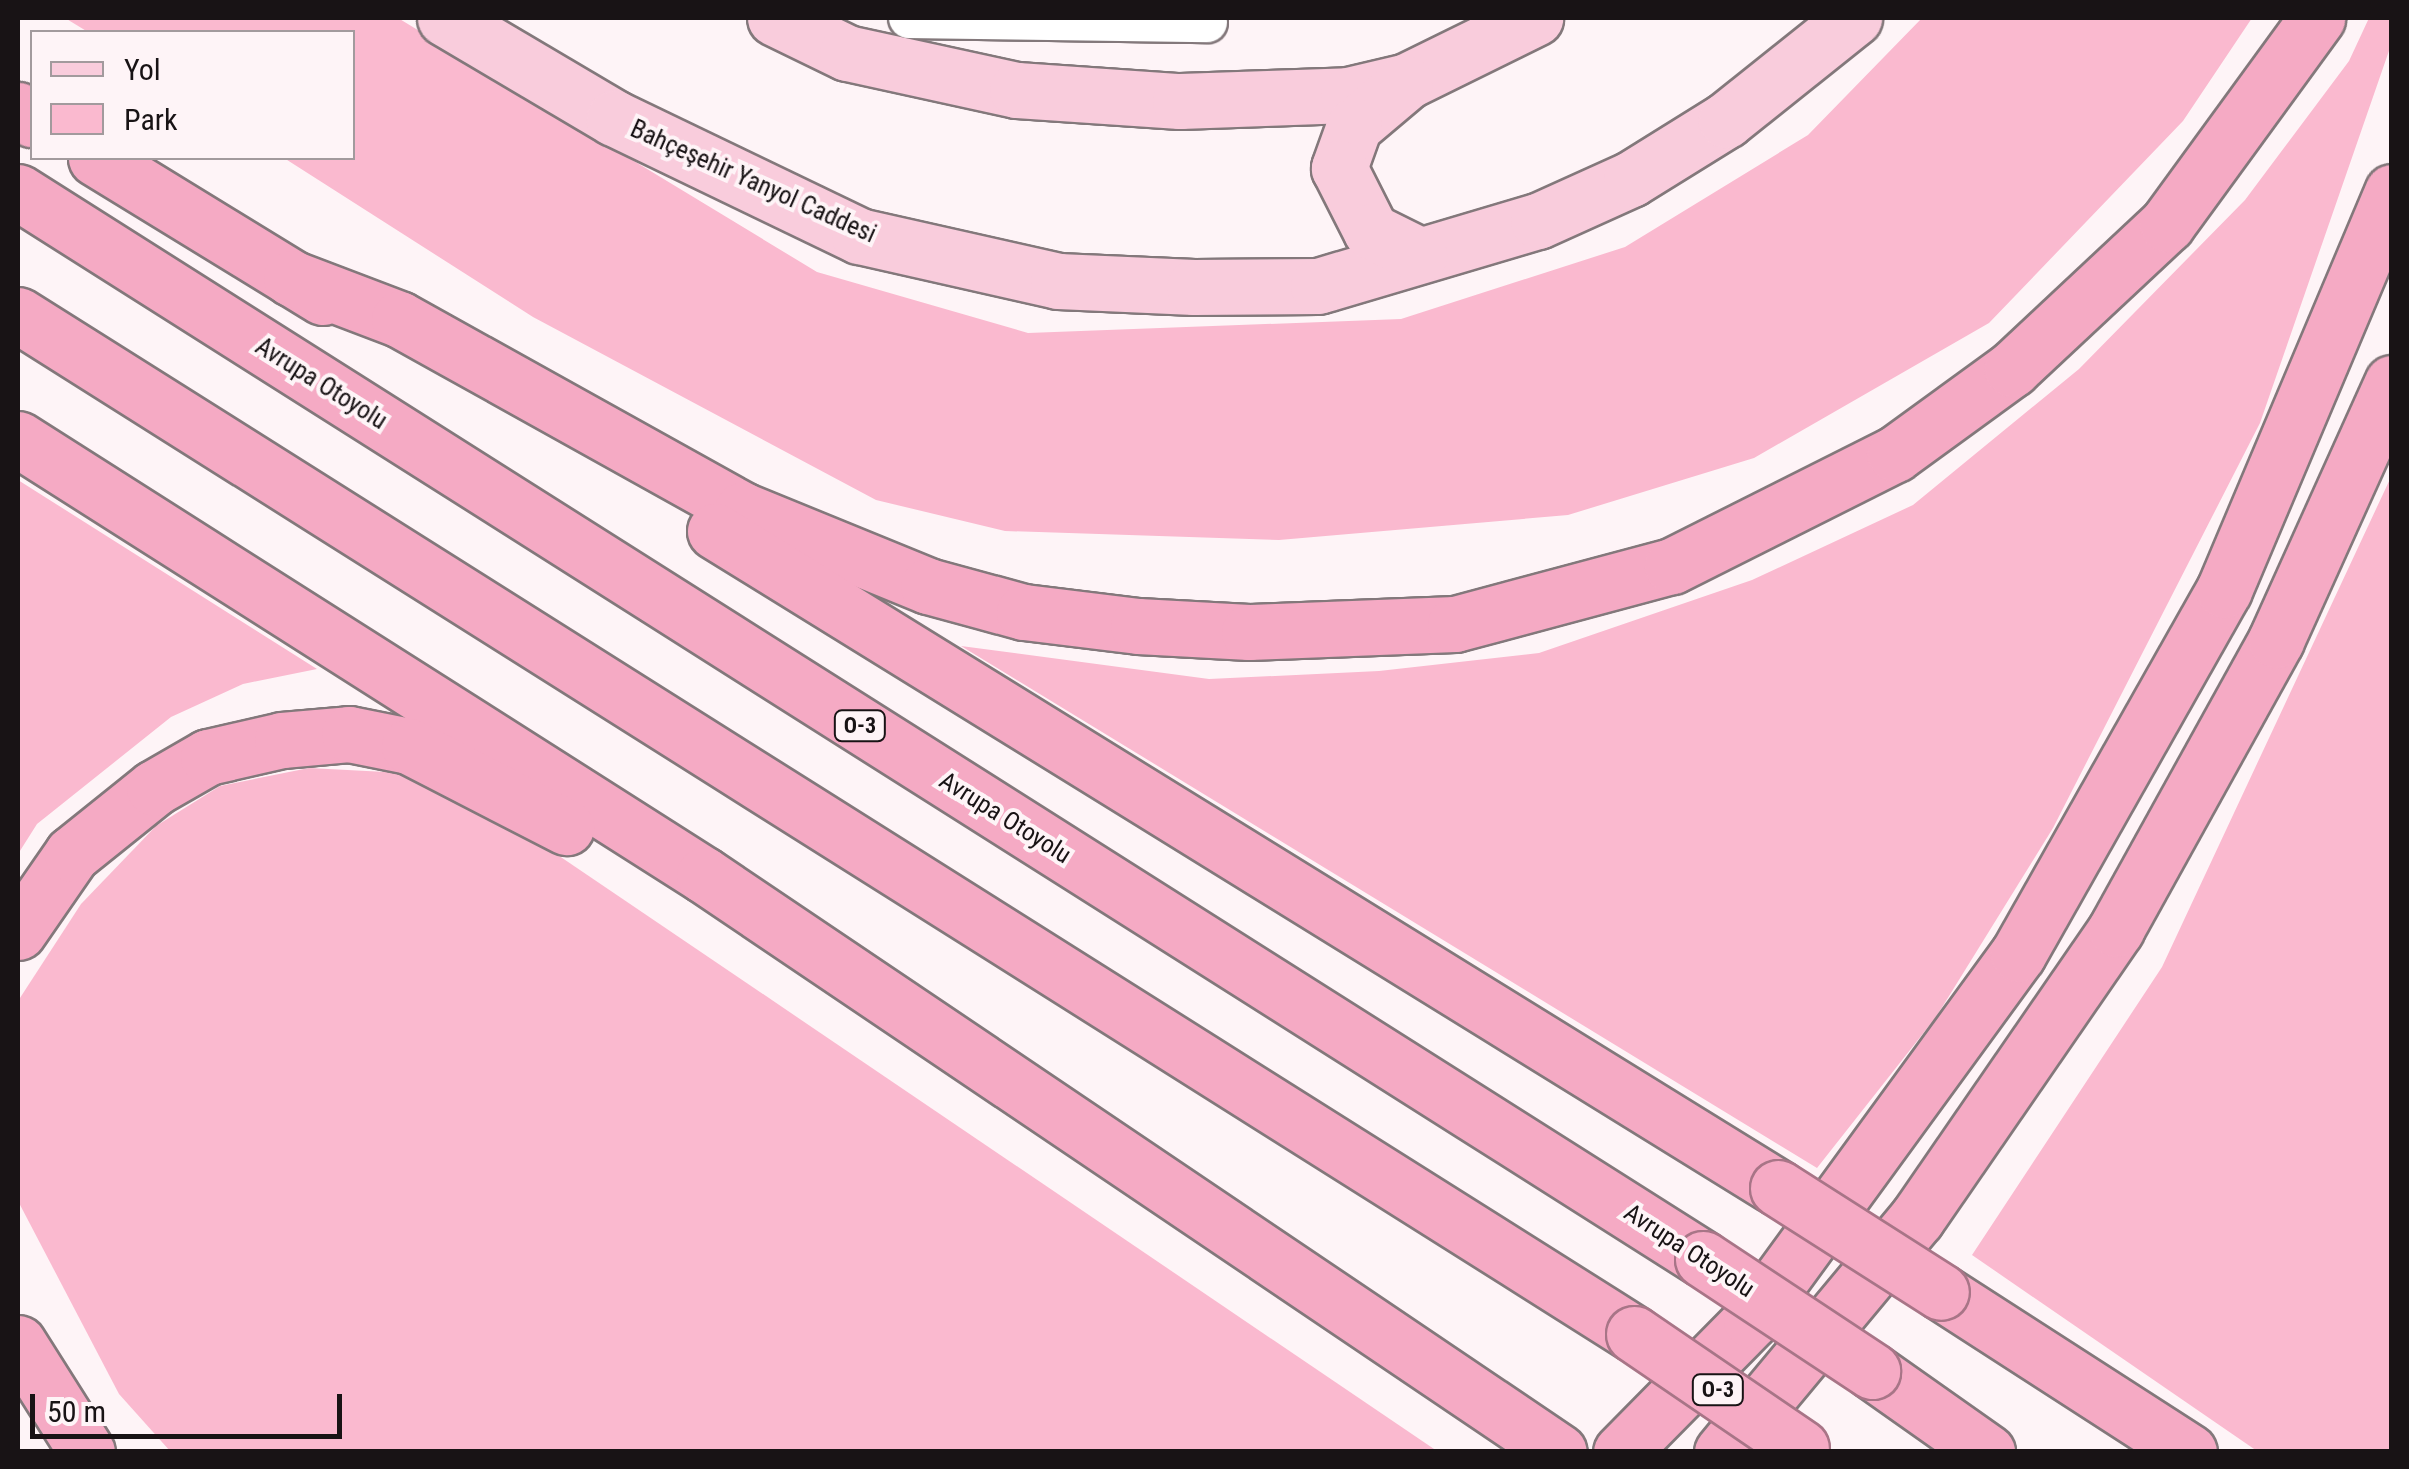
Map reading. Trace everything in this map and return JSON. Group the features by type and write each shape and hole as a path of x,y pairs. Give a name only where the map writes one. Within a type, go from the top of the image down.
{"highway":[{"path":"292,278 398,319 742,510 928,586 1024,612 1138,626 1267,632 1455,624 1672,566 1895,454 2012,370 2167,224 2317,18"},
{"path":"99,160 888,633 1778,1188 2189,1452"},
{"name":"Avrupa Otoyolu","path":"18,192 1703,1259 1988,1452"},
{"path":"1621,1452 1750,1320 1944,1066 2028,936 2224,590 2392,192"},
{"name":"O-3","path":"18,315 1634,1334 1804,1450"},
{"path":"1722,1452 1917,1218 2116,928 2276,640 2392,383"},
{"path":"18,439 782,933 1559,1452"},
{"path":"18,932 72,854 154,788 208,757 349,734 409,746 472,774 723,918 782,933"},
{"path":"18,1342 88,1452"}],"main road":[{"name":"Bahçeşehir Yanyol Caddesi","path":"445,18 614,118 859,236 1058,281 1194,287 1318,286 1538,220 1631,180 1726,120 1854,18"},
{"path":"776,18 847,54 1017,90 1180,101 1348,95 1407,81 1535,18"},
{"path":"1407,81 1354,126 1339,168 1371,231 1419,255"}],"street":[{"path":"909,18 1207,22"}],"green space":[{"path":"65,18 398,18 817,272 1028,333 1401,319 1625,247 1808,135 1922,18 2252,18 2183,121 1989,323 1754,458 1568,515 1279,540 1005,531 876,500 533,317 287,160 355,160 355,30 85,30"},
{"path":"2369,18 2391,18 2391,45 2260,423 2053,828 1936,1017 1817,1168 961,646 1209,679 1379,671 1539,653 1752,580 1913,505 2079,369 2245,200 2349,61"},
{"path":"2391,477 2391,1451 2257,1451 1972,1255 2162,967"},
{"path":"18,480 317,669 243,684 171,717 37,824 18,854"},
{"path":"309,768 405,773 493,811 1437,1451 170,1451 119,1394 18,1201 18,1001 81,904 156,826 220,786"}]}
